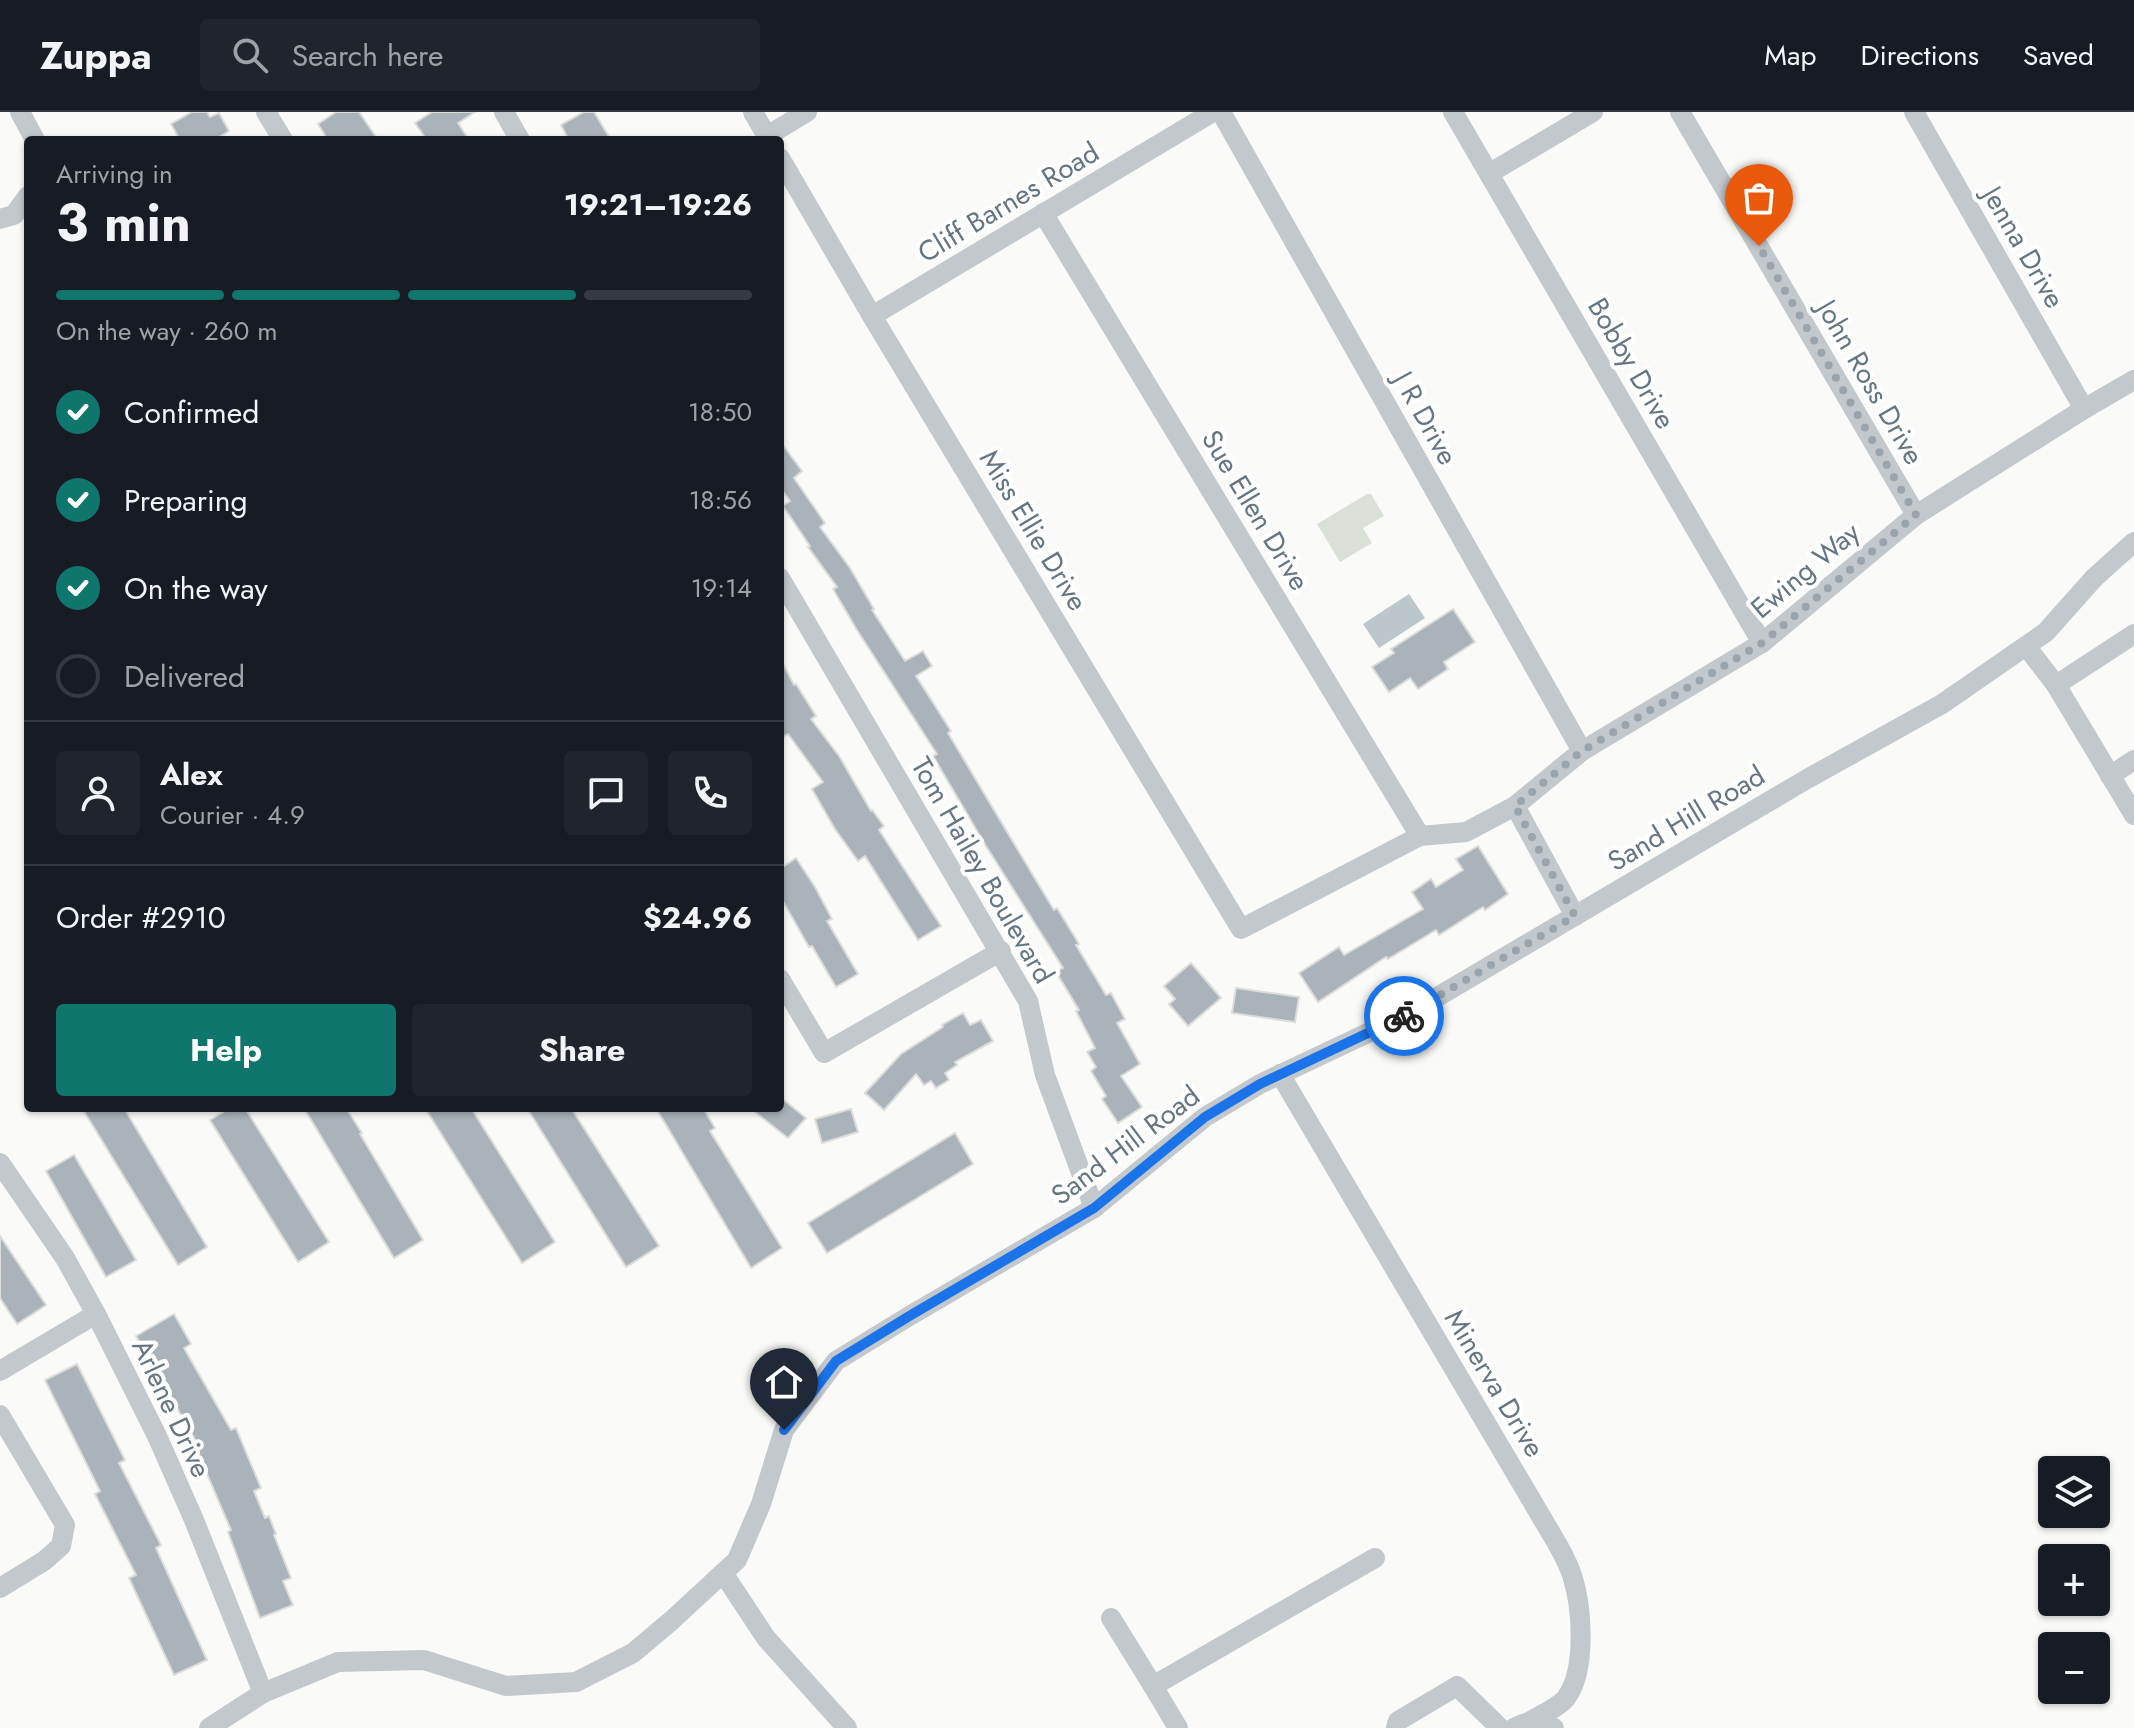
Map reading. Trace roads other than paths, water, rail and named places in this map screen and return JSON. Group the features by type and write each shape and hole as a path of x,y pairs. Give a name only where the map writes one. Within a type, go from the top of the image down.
{"street":[{"path":"20,112 33,136"},
{"path":"266,112 281,136"},
{"path":"504,112 518,136"},
{"path":"753,112 767,136"},
{"path":"771,136 807,112"},
{"name":"Cliff Barnes Road","path":"872,316 1213,112"},
{"name":"J R Drive","path":"1221,112 1582,751"},
{"name":"Bobby Drive","path":"1453,112 1762,643"},
{"path":"1490,173 1593,112"},
{"name":"John Ross Drive","path":"1680,112 1916,515"},
{"name":"Jenna Drive","path":"1914,112 2084,409"},
{"name":"Miss Ellie Drive","path":"784,165 1241,929"},
{"path":"0,219 14,215 24,201"},
{"name":"Sue Ellen Drive","path":"1043,213 1420,836"},
{"name":"Ewing Way","path":"1241,929 1420,836 1466,832 1515,806 1582,751 1762,643 1916,515 2134,380"},
{"name":"Sand Hill Road","path":"209,1728 263,1693 338,1662 424,1660 506,1686 576,1682 633,1653 737,1560 755,1518 784,1430 836,1361 1094,1208 1205,1117 1260,1084 1410,1013 1807,779 1942,704 2046,632 2094,578 2134,542"},
{"name":"Tom Hailey Boulevard","path":"784,585 1028,1001 1045,1075 1094,1208"},
{"path":"2056,685 2134,634"},
{"path":"2026,646 2056,685 2134,815"},
{"path":"2110,776 2134,760"},
{"path":"1515,806 1575,916"},
{"path":"784,986 824,1053 1001,951"},
{"name":"Minerva Drive","path":"1280,1074 1565,1557 1577,1599 1580,1641 1574,1680 1565,1699 1561,1728"},
{"name":"Arlene Drive","path":"0,1163 65,1258 96,1314 169,1464 263,1693"},
{"path":"0,1371 96,1314"},
{"path":"0,1415 65,1525 61,1546 44,1561 0,1588"},
{"path":"1153,1686 1375,1558"},
{"path":"723,1573 766,1638 847,1728"},
{"path":"1111,1618 1178,1728"},
{"path":"1393,1726 1457,1686 1500,1728"},
{"path":"1522,1725 1565,1699"},
{"path":"1522,1725 1541,1722 1554,1728"}]}
